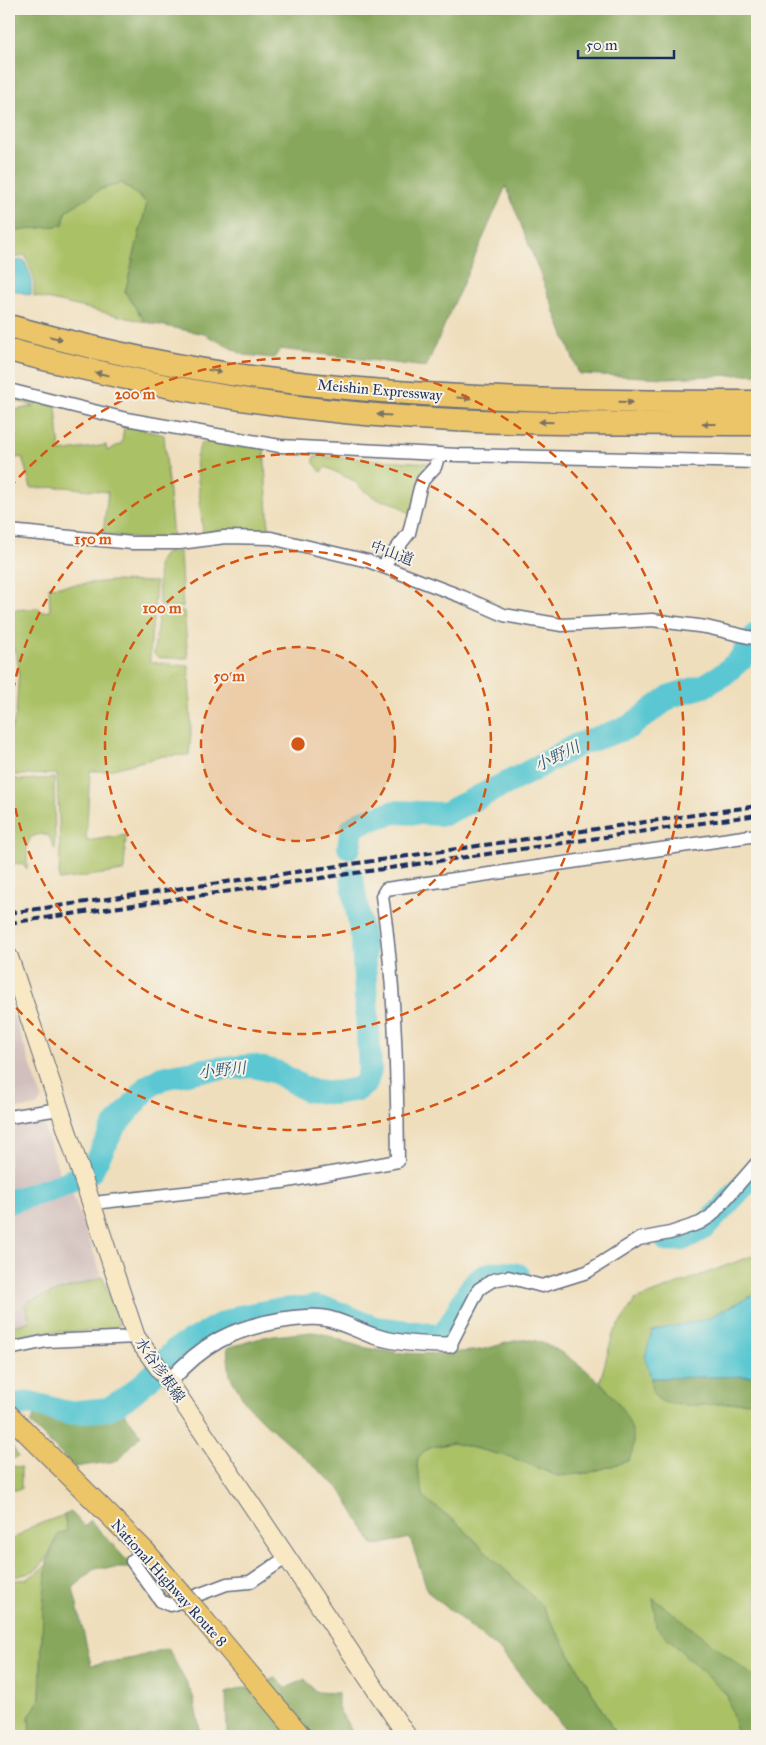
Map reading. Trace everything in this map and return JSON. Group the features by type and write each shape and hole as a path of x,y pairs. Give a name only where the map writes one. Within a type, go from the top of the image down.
{"highway":[{"name":"Meishin Expressway","path":"9,326 172,364 256,378 349,389 475,398 757,402"},
{"name":"Meishin Expressway","path":"9,350 97,373 169,388 252,402 345,412 475,420 757,424"},
{"name":"National Highway Route 8","path":"9,1415 146,1551 301,1736"}],"main road":[{"name":"水谷彦根線","path":"9,957 136,1337 162,1372 407,1736"}],"street":[{"path":"9,390 126,419 280,446 438,454 757,462"},
{"path":"383,566 409,533 420,488 423,480 435,467 438,454"},
{"name":"中山道","path":"9,531 132,543 180,543 225,537 271,538 315,547 383,566 463,596 504,614 562,624 652,620 692,624 753,638"},
{"path":"92,1205 102,1202 282,1182 398,1161 396,1027 388,935 382,896 386,889 757,835"},
{"path":"9,1117 59,1109"},
{"path":"162,1372 194,1356 222,1338 258,1324 288,1320 323,1318 375,1337 432,1345 450,1345 479,1289 493,1280 508,1277 542,1286 588,1272 639,1239 670,1233 700,1223 711,1216 757,1163"},
{"path":"9,1349 47,1341 136,1337"},
{"path":"146,1551 132,1561 161,1601 171,1606 227,1584 250,1582 287,1557"}],"shaded area":[{"path":"9,1002 42,1098 37,1106 9,1110"},
{"path":"42,1121 60,1174 53,1178 9,1190 9,1126"},
{"path":"72,1193 119,1324 116,1330 32,1333 9,1338 9,1214"}],"green space":[{"path":"9,9 757,9 757,374 667,378 579,374 506,186 426,367 280,349 274,358 244,355 204,334 145,322 125,292 147,203 122,183 101,189 66,211 63,225 9,232"},
{"path":"122,183 147,203 125,292 145,322 34,296 34,277 25,255 9,258 9,232 63,225 66,211 101,189"},
{"path":"9,393 56,406 60,452 106,445 107,451 122,443 124,425 164,435 173,539 138,539 103,534 108,492 64,487 31,488 22,457 9,459 9,411 35,406 9,399"},
{"path":"212,441 264,448 269,530 218,530 203,534 196,458 201,443"},
{"path":"314,456 431,463 410,514 396,504 377,499 363,490 354,481 326,467 321,472 314,463"},
{"path":"180,552 183,607 163,607 159,604 158,563 166,553"},
{"path":"111,581 156,582 150,662 189,666 191,734 189,755 163,756 105,771 90,771 86,841 126,835 124,871 59,880 60,845 57,774 16,775 9,772 9,736 16,714 19,669 17,657 9,639 14,610 39,608 41,612 50,611 49,587"},
{"path":"163,611 184,611 188,658 159,658 154,654 158,614"},
{"path":"9,777 21,780 54,778 55,850 49,836 40,834 31,837 27,846 27,869 23,864 9,863"},
{"path":"757,1254 757,1736 617,1736 542,1606 456,1522 424,1498 417,1468 418,1458 424,1451 432,1447 453,1443 511,1457 558,1476 588,1473 628,1461 613,1397 600,1381 613,1334 635,1300"},
{"path":"103,1277 119,1324 116,1330 32,1333 9,1338 9,1317 12,1327 30,1321 25,1306 28,1301"},
{"path":"311,1332 388,1352 419,1354 465,1352 515,1341 536,1341 552,1347 570,1358 606,1389 621,1407 630,1426 633,1444 628,1461 588,1473 558,1476 511,1457 453,1443 432,1447 424,1451 418,1458 417,1468 424,1498 456,1522 542,1606 617,1736 571,1736 501,1652 428,1592 410,1538 374,1546 340,1489 264,1422 245,1402 230,1376 227,1348 264,1337"},
{"path":"757,1376 757,1401 720,1404 676,1405 665,1403 656,1397 651,1384 651,1378"},
{"path":"118,1405 141,1435 117,1461 74,1467 30,1423 37,1412"},
{"path":"9,1439 18,1457 9,1459"},
{"path":"9,1459 10,1466 21,1467 21,1489 9,1491"},
{"path":"71,1512 85,1527 90,1520 131,1565 125,1568 95,1568 73,1588 91,1665 134,1658 168,1648 193,1696 201,1736 30,1736 29,1717 40,1699 43,1610 47,1561 58,1534 67,1531 64,1515"},
{"path":"64,1515 67,1531 58,1534 50,1552 41,1565 29,1573 9,1577 9,1542 31,1527"},
{"path":"47,1565 43,1610 40,1699 29,1717 30,1736 9,1736 9,1581 27,1579"},
{"path":"653,1598 757,1679 757,1736 738,1736 727,1695 656,1627"},
{"path":"276,1678 286,1688 305,1679 315,1692 338,1693 338,1708 355,1736 227,1736 226,1693"}],"water":[{"path":"24,260 31,276 31,295 9,289 9,262"},
{"path":"757,1293 757,1376 651,1378 645,1358 652,1331 706,1319"}],"waterway":[{"name":"小野川","path":"349,847 352,829 361,822 395,812 444,814 527,773 577,745 629,727 671,696 704,686 724,674 742,658 748,644 757,634"},
{"name":"小野川","path":"9,1202 64,1184 91,1171 114,1127 149,1086 162,1078 203,1070 253,1066 276,1072 307,1090 334,1093 358,1089 366,1083 370,1070 363,943 352,879"},
{"path":"667,1240 683,1239 705,1227 751,1178 757,1176"},
{"path":"16,1405 31,1403 68,1413 108,1409 126,1398 148,1380 175,1350 218,1326 239,1317 271,1311 315,1307 331,1310 375,1328 441,1336 450,1326 469,1291 477,1282 487,1275 500,1273 518,1275"}],"railway":[{"path":"9,913 757,806"},
{"path":"9,923 757,815"}]}
